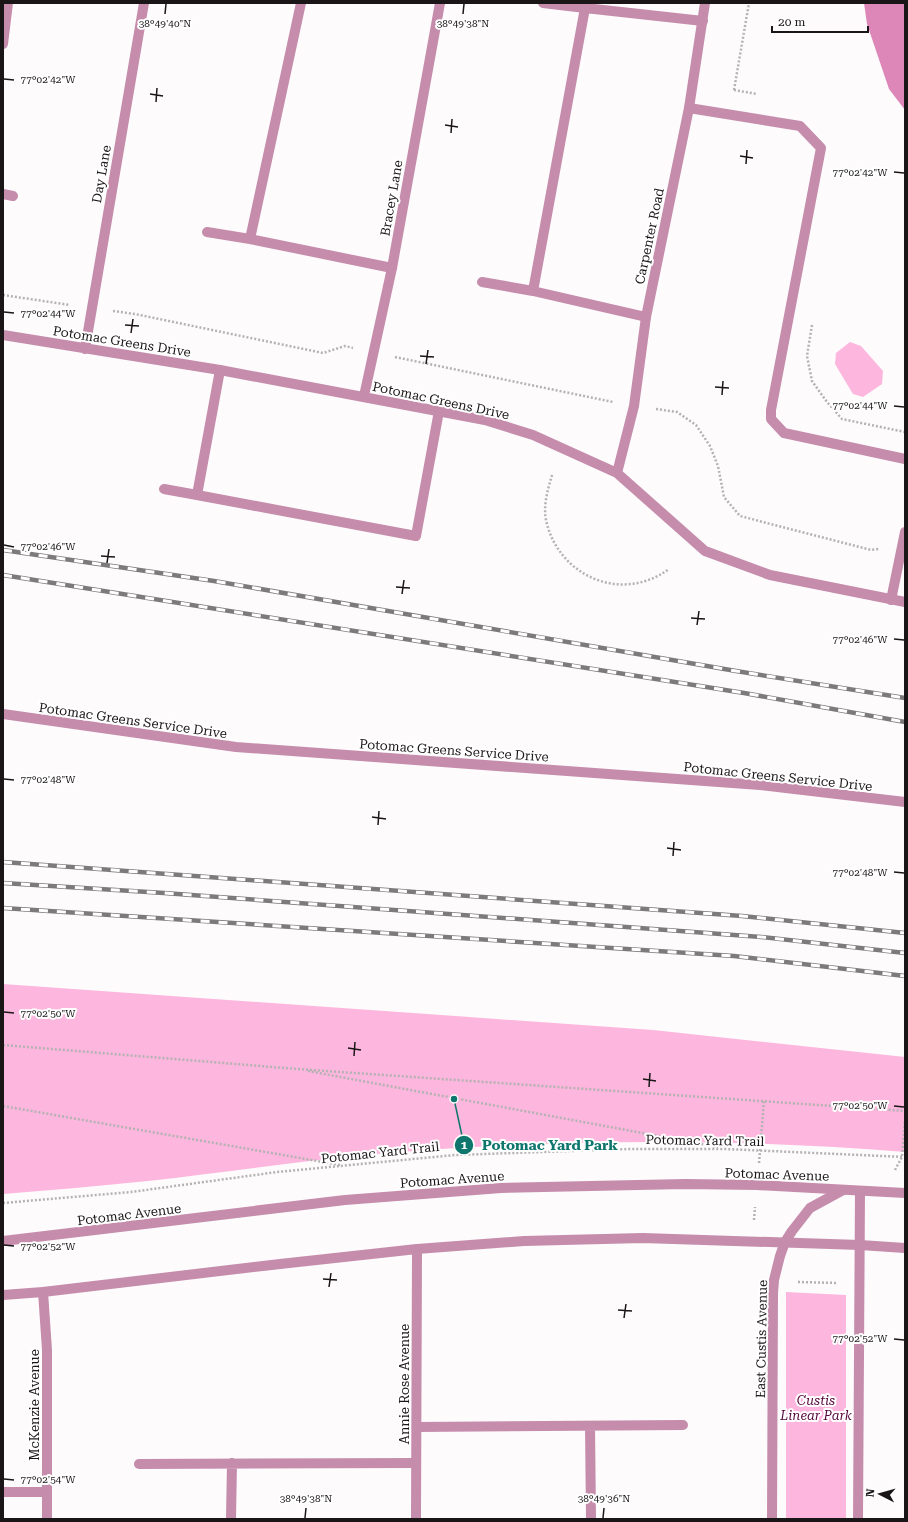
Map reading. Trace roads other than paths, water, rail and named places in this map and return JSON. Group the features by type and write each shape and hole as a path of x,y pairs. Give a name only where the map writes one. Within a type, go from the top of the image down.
{"street":[{"path":"3,44 8,3"},
{"name":"Day Lane","path":"85,348 144,3"},
{"path":"250,239 301,3"},
{"name":"Bracey Lane","path":"364,396 392,268 440,3"},
{"path":"544,3 703,21"},
{"name":"Carpenter Road","path":"618,473 634,406 646,317 689,108 705,3"},
{"path":"533,291 585,8"},
{"path":"689,108 800,126 821,148 771,410 771,419 784,433 905,459"},
{"path":"208,232 392,268"},
{"path":"482,282 533,291 646,317"},
{"name":"Potomac Greens Drive","path":"3,335 220,370 485,420 533,435 618,473 706,551 770,575 905,602"},
{"path":"198,495 220,370"},
{"path":"164,489 416,536 439,411"},
{"path":"891,600 905,532"},
{"name":"Potomac Greens Service Drive","path":"3,714 236,747 760,785 905,802"},
{"name":"Potomac Avenue","path":"3,1241 345,1200 501,1188 684,1184 905,1193"},
{"name":"East Custis Avenue","path":"772,1519 774,1293 777,1269 785,1242 810,1208 843,1190"},
{"path":"858,1519 860,1191"},
{"path":"3,1295 43,1292 417,1249 524,1241 643,1238 785,1242 905,1248"},
{"name":"Annie Rose Avenue","path":"416,1519 417,1249"},
{"name":"McKenzie Avenue","path":"43,1292 47,1350 47,1519"},
{"path":"417,1427 683,1425"},
{"path":"590,1426 591,1519"},
{"path":"231,1519 232,1463"},
{"path":"139,1464 416,1463"},
{"path":"3,1492 47,1492"}],"railway":[{"path":"3,550 214,581 736,671 905,698"},
{"path":"3,575 744,693 905,722"},
{"path":"3,862 742,916 905,933"},
{"path":"3,883 164,893 761,937 905,953"},
{"path":"3,908 734,956 905,976"}],"place":[{"name":"Potomac Yard Park","path":"454,1099"}],"park label":[{"name":"Custis Linear Park","path":"816,1408"}]}
